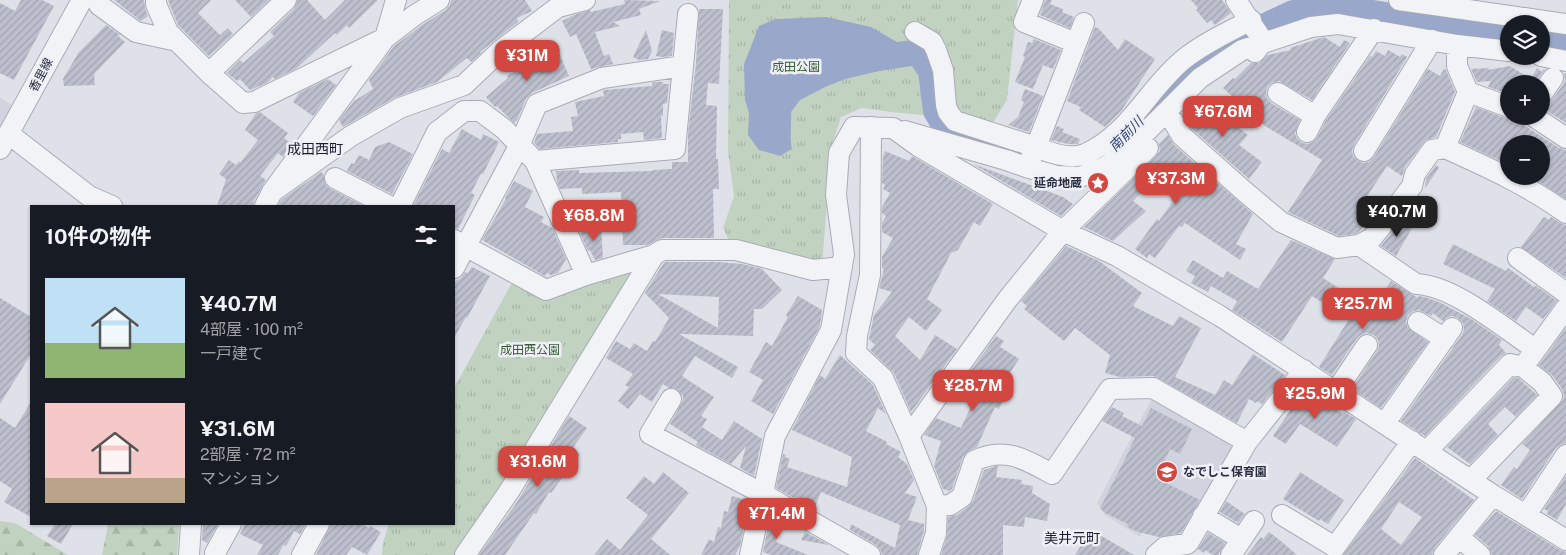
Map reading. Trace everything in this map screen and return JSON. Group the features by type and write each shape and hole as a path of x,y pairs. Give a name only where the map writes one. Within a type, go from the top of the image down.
{"street":[{"path":"156,0 168,32 209,74 243,103 254,102 385,38 415,15 439,0"},
{"path":"209,74 286,0"},
{"path":"268,199 385,38 396,0"},
{"path":"268,199 351,136 400,108 464,85 501,50 558,7 585,0"},
{"path":"1033,0 1024,22 1076,43"},
{"path":"1236,0 1263,41"},
{"path":"1399,0 1436,3 1566,24"},
{"path":"93,1 136,32 177,41"},
{"name":"香里線","path":"5,142 93,1"},
{"path":"535,161 675,149 688,14"},
{"path":"750,555 775,436 831,330 844,254 836,195 839,153 854,126 893,128 1032,156 1047,152 1068,156 1084,154 1106,141 1132,117 1183,60 1250,20"},
{"path":"1032,156 1084,23"},
{"path":"915,32 932,42 936,50 943,70 946,105 948,112 955,121 1032,156 1057,176 1080,177 1105,167 1125,153 1200,78 1242,50 1263,41 1311,26 1338,24 1457,45 1500,49"},
{"path":"1278,93 1312,124 1374,29"},
{"path":"1364,151 1432,40"},
{"path":"909,436 1007,300 1063,231 1127,170 1214,82 1252,55 1263,41"},
{"path":"1445,148 1468,92 1457,66 1457,45"},
{"path":"1550,58 1566,61"},
{"path":"455,264 460,243 519,146 537,104 602,78 683,66"},
{"path":"1550,82 1553,78"},
{"path":"1162,83 1181,97"},
{"path":"1468,92 1500,104"},
{"path":"400,205 436,132 464,111 480,110 504,129 535,161 586,275"},
{"path":"1173,122 1182,136 1244,192 1281,222 1337,248 1359,245 1372,238 1412,186 1415,174 1432,150 1445,148 1547,199 1566,213"},
{"path":"1546,125 1566,138"},
{"path":"871,127 870,275 857,336 856,353 883,378 937,506 936,533 929,555"},
{"path":"893,128 918,146 1063,231 1117,256 1220,316 1493,495 1566,540"},
{"path":"5,142 89,196 110,205"},
{"path":"335,178 387,205"},
{"path":"460,243 546,290 586,275 654,255 662,250 736,250 813,270 842,267"},
{"path":"1359,245 1416,284 1427,284 1451,292 1535,349"},
{"path":"465,555 510,490 654,255"},
{"path":"1518,258 1566,293"},
{"path":"1523,367 1566,308"},
{"path":"1385,423 1448,334 1418,322"},
{"path":"1336,391 1367,345"},
{"path":"1282,515 1335,547 1420,446 1510,364 1523,367 1542,382 1552,396 1471,480"},
{"path":"1156,555 1165,547 1187,544 1247,442 1304,370"},
{"path":"937,506 950,506 962,497 974,461 986,455 996,454 1022,457 1052,474 1110,389 1153,388 1247,442"},
{"path":"671,399 650,434 763,494 859,552"},
{"path":"1526,515 1566,455"},
{"path":"1444,555 1493,495"},
{"path":"1204,516 1236,547 1254,521"},
{"path":"191,525 189,554 216,554 230,525"},
{"path":"302,555 318,525"},
{"path":"1459,537 1480,555"}],"shaded area":[{"path":"0,98 12,105 0,127"},
{"name":"なでしこ保育園","path":"1152,398 1238,442 1193,523 1151,514 1140,537 1105,515 1097,503"}],"green space":[{"name":"成田公園","path":"729,0 1018,0 1007,100 991,126 966,119 862,108 841,117 831,148 822,267 801,264 781,251 728,239 723,228 734,196 728,152"},
{"name":"成田西公園","path":"629,273 629,285 458,555 382,555 383,542 389,525 455,525 455,386 514,279 546,298"},
{"path":"0,521 15,523 68,555 0,555"},
{"path":"108,525 179,525 177,555 102,555"}],"water":[{"path":"826,17 871,27 897,42 899,61 883,70 845,79 800,100 791,112 792,149 780,156 759,150 748,135 749,113 745,100 744,64 759,26 776,19"}],"building":[{"path":"21,0 42,0 54,6 14,80 0,73 0,3 15,11"},
{"path":"114,0 144,0 148,16 141,21"},
{"path":"168,0 211,0 198,13 220,35 228,28 233,34 209,56 178,25"},
{"path":"235,0 269,0 251,17"},
{"path":"298,0 307,0 325,20 345,0 378,0 349,28 347,25 337,35 335,33 297,68 275,79 273,77 267,83 250,90 240,79 237,81 227,73 240,60 243,63 274,36 270,32 294,9"},
{"path":"451,0 525,0 532,11 517,18 518,22 480,52 471,62 467,58 437,82 394,98 343,127 339,120 354,101 373,89 369,80 394,46 446,10"},
{"path":"624,0 660,1 639,9 641,15 613,22 620,26 595,32 604,56 609,54 613,64 591,69 576,34 570,37 562,21 590,10 591,12 625,4"},
{"path":"1045,0 1052,0 1050,4 1063,9 1062,12 1074,17 1070,28 1040,15"},
{"path":"1191,0 1222,0 1231,13 1215,25 1211,20 1207,23 1196,10 1198,8"},
{"path":"699,9 723,9 719,84 708,83 706,105 717,106 716,159 718,159 719,189 713,189 714,238 662,238 647,245 623,245 621,192 582,194 582,188 560,189 556,171 579,170 579,173 653,171 672,169 672,162 688,162 688,133 696,63"},
{"path":"106,25 120,35 118,36 125,42 94,74 95,85 64,86 63,79 79,52"},
{"path":"1095,27 1118,50 1125,39 1155,59 1121,111 1105,127 1079,110 1081,107 1067,101"},
{"path":"646,30 652,51 648,59 639,60 633,57"},
{"path":"662,30 674,33 672,56 656,56"},
{"path":"1324,37 1340,47 1344,40 1350,43 1312,100 1279,81 1268,86 1266,92 1267,98 1271,103 1300,120 1295,133 1297,139 1302,143 1308,144 1317,138 1325,122 1370,56 1372,57 1376,51 1385,56 1388,50 1400,57 1402,54 1407,57 1354,145 1352,150 1353,156 1358,161 1363,163 1369,162 1374,157 1428,69 1440,76 1444,69 1446,70 1455,92 1436,137 1423,143 1405,167 1402,176 1387,166 1366,198 1372,201 1359,221 1364,224 1360,231 1355,234 1339,236 1288,212 1322,160 1265,126 1223,88 1251,63 1259,63 1267,55 1291,50 1290,48"},
{"path":"1034,39 1061,50 1053,69 1043,65 1033,89 1015,82 1025,57 1023,56 1028,42 1032,43"},
{"path":"525,47 535,63 559,53 569,76 532,93 526,99 514,123 486,97 508,78 507,76 522,68 514,55"},
{"path":"1510,66 1525,75 1500,75 1500,91 1488,87 1491,81 1477,82 1471,69 1489,68 1488,70"},
{"path":"1537,68 1542,72 1545,70 1541,75 1533,75"},
{"path":"1564,73 1566,73 1566,123 1550,113 1550,102 1565,80"},
{"path":"328,79 336,85 313,116 293,102 299,93"},
{"path":"654,82 669,84 667,103 663,104 663,116 661,116 662,138 644,140 643,132 621,134 621,139 618,139 618,142 540,149 534,143 537,134 573,131 571,117 578,116 575,102 604,96 603,90 652,86"},
{"path":"1025,89 1043,96 1029,132 1008,125 1018,117 1024,102 1021,100"},
{"path":"1200,104 1205,108 1209,104 1248,135 1239,145 1262,162 1249,179 1191,128 1185,118 1193,109 1195,111"},
{"path":"1476,107 1500,116 1500,125 1524,125 1539,135 1500,135 1500,161 1460,142"},
{"path":"260,112 288,133 284,138 292,145 283,157 278,153 260,176 266,180 253,205 217,205 226,179 219,174 229,160 236,165 239,161 240,163 258,140 245,130 256,113"},
{"path":"1057,126 1064,129 1062,132 1080,139 1078,144 1051,140"},
{"path":"462,129 481,140 483,134 499,142 471,193 475,195 458,229 455,228 455,205 414,205 442,149 449,153"},
{"path":"1168,135 1174,145 1253,214 1236,244 1246,249 1240,260 1185,223 1182,227 1179,226 1155,258 1149,254 1147,258 1135,249 1157,219 1159,221 1173,201 1171,200 1176,193 1171,188 1164,194 1150,183 1133,201 1146,211 1113,241 1084,227 1156,156 1160,151 1159,144"},
{"path":"389,142 413,154 392,194 347,171 351,163 354,164 359,155 369,160 375,147"},
{"path":"1550,142 1566,150 1566,199 1544,185 1550,185"},
{"path":"885,151 909,161 912,156 993,204 980,226 974,222 958,250 951,253 927,299 942,310 926,331 909,317 895,336 920,360 935,335 957,349 911,412 894,373 870,350 875,345 869,339 874,315 892,292 879,288 884,269 882,268 882,257 893,238 882,232 882,223 886,216 882,213 882,207 890,193 883,189 885,185 882,183"},
{"path":"973,164 1063,197 1073,204 1061,216"},
{"path":"1436,165 1439,168 1425,188 1426,179"},
{"path":"321,172 324,175 325,184 329,188 362,205 278,205 281,200"},
{"path":"514,181 533,191 525,207 544,217 541,222 552,228 566,259 558,273 551,275 547,273 545,276 482,240 506,199"},
{"path":"1544,217 1549,220 1551,217 1566,225 1566,278 1521,247"},
{"path":"1401,221 1412,228 1396,256 1381,246"},
{"path":"601,225 603,258 595,260 590,250 588,251 580,233"},
{"path":"1291,240 1335,259 1323,278 1356,299 1358,297 1374,307 1391,281 1418,298 1419,296 1441,303 1471,319 1502,340 1499,345 1506,353 1425,436 1401,421 1462,335 1464,330 1463,323 1458,318 1453,316 1447,317 1443,321 1433,313 1431,316 1419,310 1413,311 1408,315 1406,321 1408,328 1428,342 1381,408 1357,392 1358,390 1353,387 1377,351 1379,346 1378,340 1374,335 1367,333 1357,338 1332,375 1319,367 1349,319 1312,296 1282,342 1232,310 1237,301 1211,286 1208,292 1191,283 1195,276 1186,271 1193,260 1223,278 1227,271 1258,289"},
{"path":"1453,244 1506,271 1508,268 1557,301 1543,319 1526,307 1516,321 1487,301 1495,289 1443,264"},
{"path":"1066,246 1099,261 1142,293 1133,306 1173,326 1179,316 1201,328 1175,377 1215,395 1224,380 1232,385 1253,354 1285,375 1262,404 1249,399 1237,423 1153,376 1120,377 1105,373 1110,355 1075,328 1064,341 1024,309 1027,306 1021,301"},
{"path":"665,262 717,262 742,264 762,269 782,290 762,309 754,309 753,336 679,334 738,367 732,378 695,356 682,376 714,397 701,416 707,419 702,427 722,440 734,421 762,439 754,476 740,468 746,446 731,464 696,445 698,442 670,424 683,400 683,396 677,389 669,388 663,384 652,402 640,394 628,409 618,401 629,387 625,385 633,374 606,358 616,341 630,349 634,343 647,351 653,341 655,342 669,318 645,293","holes":["658,294 719,297 718,328"]},
{"path":"472,267 490,276 455,336 455,281 461,278 465,272 468,273"},
{"path":"798,296 822,310 820,326 773,414 751,401 763,380 749,372 766,342 772,346 788,317 786,315"},
{"path":"0,298 30,316 30,356 0,404"},
{"path":"1566,328 1566,443 1556,448 1522,499 1501,485 1514,467 1517,469 1530,450 1522,444 1563,400 1562,389 1552,375 1539,365"},
{"path":"996,336 1004,341 1000,347 1019,359 1003,384 1010,388 999,409 995,407 977,447 966,453 963,457 952,489 949,491 943,489 934,466 941,441 924,435 936,418 961,428 977,393 962,383"},
{"path":"840,355 873,385 886,414 878,408 866,431 901,452 898,457 907,464 914,480 905,493 917,497 908,520 924,524 924,531 917,555 882,555 876,545 850,530 851,524 895,548 900,525 821,492 816,504 794,498 776,488 783,454 790,459 787,467 847,487 852,457 792,430 820,375 825,379"},
{"path":"1514,377 1518,378 1537,395 1516,417 1505,407 1488,424 1498,435 1470,464 1447,447"},
{"path":"1305,388 1343,414 1344,412 1356,419 1337,447 1300,424 1286,444 1273,436"},
{"path":"30,404 30,516 4,502 12,489 0,481 0,418 15,428"},
{"path":"1112,407 1124,413 1122,416 1142,426 1151,408 1192,429 1180,454 1170,449 1156,478 1200,500 1181,533 1159,537 1138,532 1127,527 1128,524 1105,513 1100,508 1135,438 1102,421"},
{"path":"569,416 587,428 572,449 580,454 551,493 549,492 536,514 534,513 505,555 479,555 517,502"},
{"path":"1415,458 1474,500 1435,547 1432,555 1343,555","holes":["1399,502 1422,517 1401,545 1381,529"]},
{"path":"998,466 996,477 1022,480 1021,484 1033,486 1032,493 1050,504 1047,521 1025,517 1024,527 1003,525 1003,555 941,555 947,536 948,517 957,515 969,506 973,501 984,470"},
{"path":"663,472 689,493 651,539 670,555 594,555 607,539 620,550 648,515 626,498 644,476 654,484"},
{"path":"1300,472 1344,500 1328,524 1320,519 1319,521 1283,499"},
{"path":"1566,476 1566,504 1557,520 1547,514 1548,511 1544,509"},
{"path":"732,496 749,501 740,546 735,555 701,555 709,539 714,542 718,527 721,528 724,511 728,512"},
{"path":"1226,501 1245,514 1238,523 1220,512"},
{"path":"1496,511 1566,552 1566,555 1492,555 1488,546 1475,535"},
{"path":"771,512 782,518 776,542 808,555 771,555 763,552"},
{"path":"54,525 72,525 61,544 47,536"},
{"path":"203,525 217,525 207,543 202,540"},
{"path":"244,525 305,525 300,534 294,531 286,546 283,545 278,555 257,555 263,545 240,534"},
{"path":"331,525 363,525 369,528 370,526 381,532 367,555 352,547 346,555 316,555"},
{"path":"1091,529 1100,535 1134,555 1075,555"},
{"path":"805,532 829,545 801,540"},
{"path":"1269,532 1297,555 1247,555 1261,537 1263,539"},
{"path":"1208,533 1225,543 1218,555 1213,555 1205,550 1204,553 1198,549"}],"waterway":[{"name":"南前川","path":"1062,162 1086,164 1108,154 1178,81 1209,57 1248,34 1293,13 1322,8 1360,11 1500,34"},
{"name":"南前川","path":"1550,40 1566,43"},
{"name":"南前川","path":"865,60 918,52 931,71 936,111 947,129 984,138"}],"place":[{"name":"延命地蔵","path":"1098,183"},
{"name":"なでしこ保育園","path":"1167,472"}],"district":[{"name":"成田西町","path":"315,149"},
{"name":"美井元町","path":"1072,538"}]}
